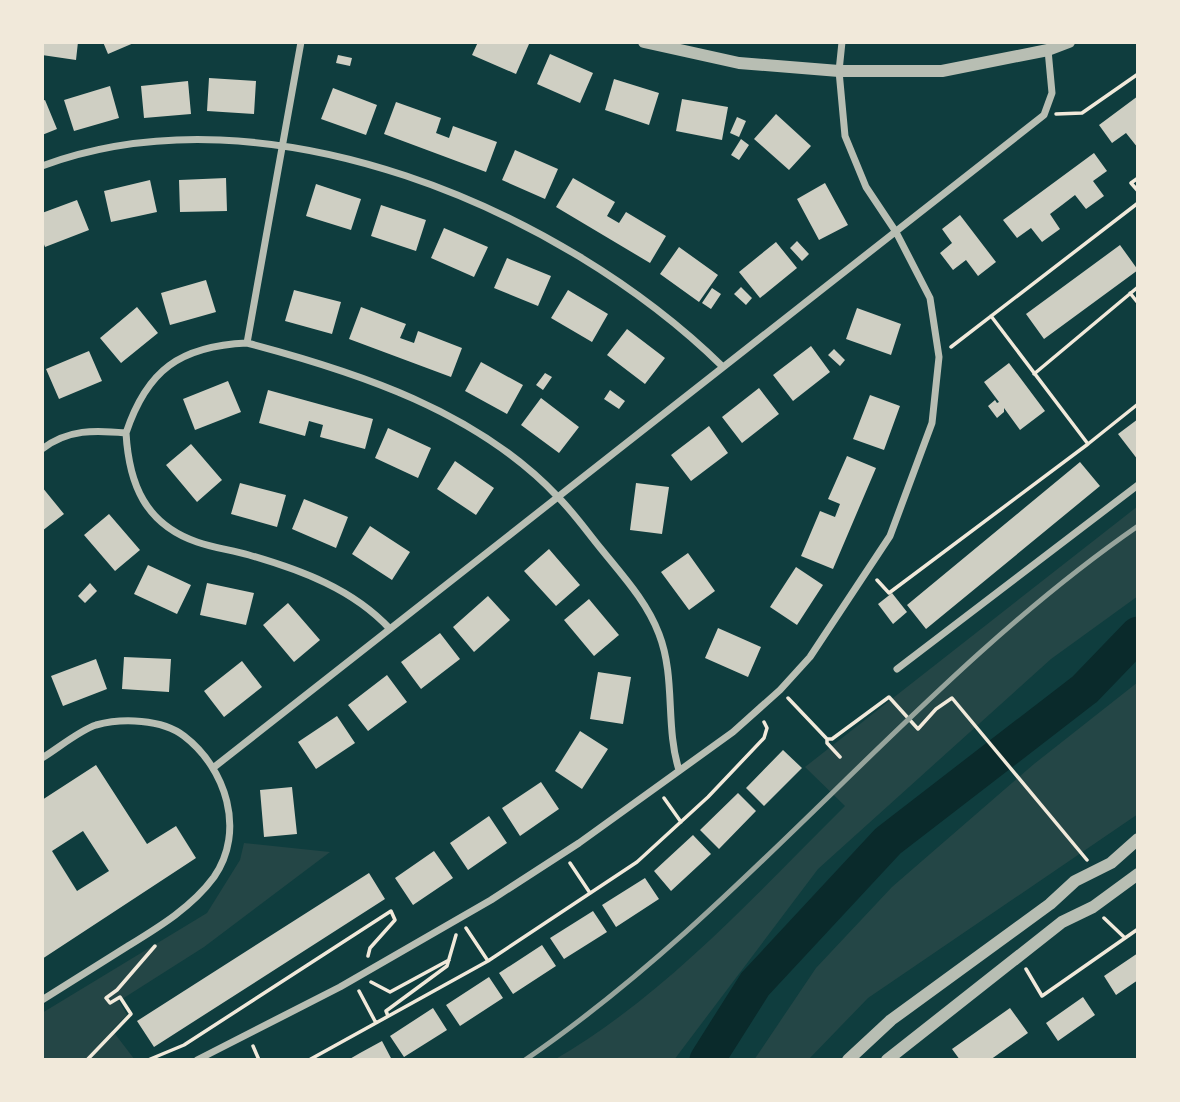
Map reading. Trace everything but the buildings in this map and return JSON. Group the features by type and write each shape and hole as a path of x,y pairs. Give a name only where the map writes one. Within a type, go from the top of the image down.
{"street":[{"path":"247,343 301,42"},
{"path":"644,42 739,63 839,71 942,71 1048,50 1069,42"},
{"path":"197,1060 241,1039 450,925 579,844 733,732 780,690 810,657 891,536 932,423 939,357 930,298 896,232 866,187 845,136 839,71 842,42"},
{"path":"213,768 1044,115 1052,93 1048,50"},
{"path":"42,166 98,150 181,138 282,146 355,160 478,204 531,229 592,264 652,306 723,367"},
{"path":"390,629 375,613 340,589 277,564 179,535 145,504 133,482 128,463 126,433 134,408 146,388 163,370 183,357 204,349 247,343 356,374 426,405 501,449 559,497 633,589 659,633 668,663 674,746 679,770"},
{"path":"42,449 55,439 72,433 97,430 126,433"},
{"path":"897,669 1138,485"},
{"path":"42,758 94,725 127,721 162,725 183,735 213,768 223,788 229,814 230,845 215,876 196,898 162,924 42,1000"},
{"path":"848,1060 891,1020 1050,904 1075,881 1111,863 1138,839"},
{"path":"887,1060 933,1021 1019,958 1062,922 1093,907 1138,873"}],"path":[{"path":"1044,115 1082,113 1138,74"},
{"path":"1138,178 1131,183 1138,191"},
{"path":"939,357 1137,205"},
{"path":"1034,374 1138,287"},
{"path":"1130,293 1138,303"},
{"path":"991,316 1088,444"},
{"path":"869,569 889,593 1138,404"},
{"path":"780,690 827,739 827,743 840,757"},
{"path":"827,739 832,739 889,697 918,729 936,709 952,698 1087,860 1070,873 1075,881"},
{"path":"309,1060 488,961 637,862 681,822 764,738 767,728 759,710"},
{"path":"672,810 681,822"},
{"path":"579,876 590,893"},
{"path":"1093,907 1125,938"},
{"path":"148,1060 184,1045 391,911 395,920 370,948 362,974 390,992 449,960"},
{"path":"460,918 488,961"},
{"path":"87,1060 131,1014 120,997 110,1003 106,998 117,990 157,943 162,924"},
{"path":"388,1016 386,1011 447,966 456,936 450,925"},
{"path":"1019,958 1042,996 1138,929"},
{"path":"368,1006 376,1023"}],"shaded area":[{"path":"1138,506 1138,596 1051,659 818,869 674,1060 554,1060 634,1006 671,975 742,909 845,806 805,767"},
{"path":"1138,682 1138,814 868,998 808,1060 754,1060 816,968 892,887 1034,764"},
{"path":"244,843 330,852 204,947 119,1001 127,1015 112,1030 135,1060 42,1060 42,1013 207,913 240,860"}],"waterway":[{"path":"707,1060 755,984 888,841 1085,689 1138,634"}],"railway":[{"path":"525,1060 607,999 684,933 979,653 1057,587 1138,526"}]}
